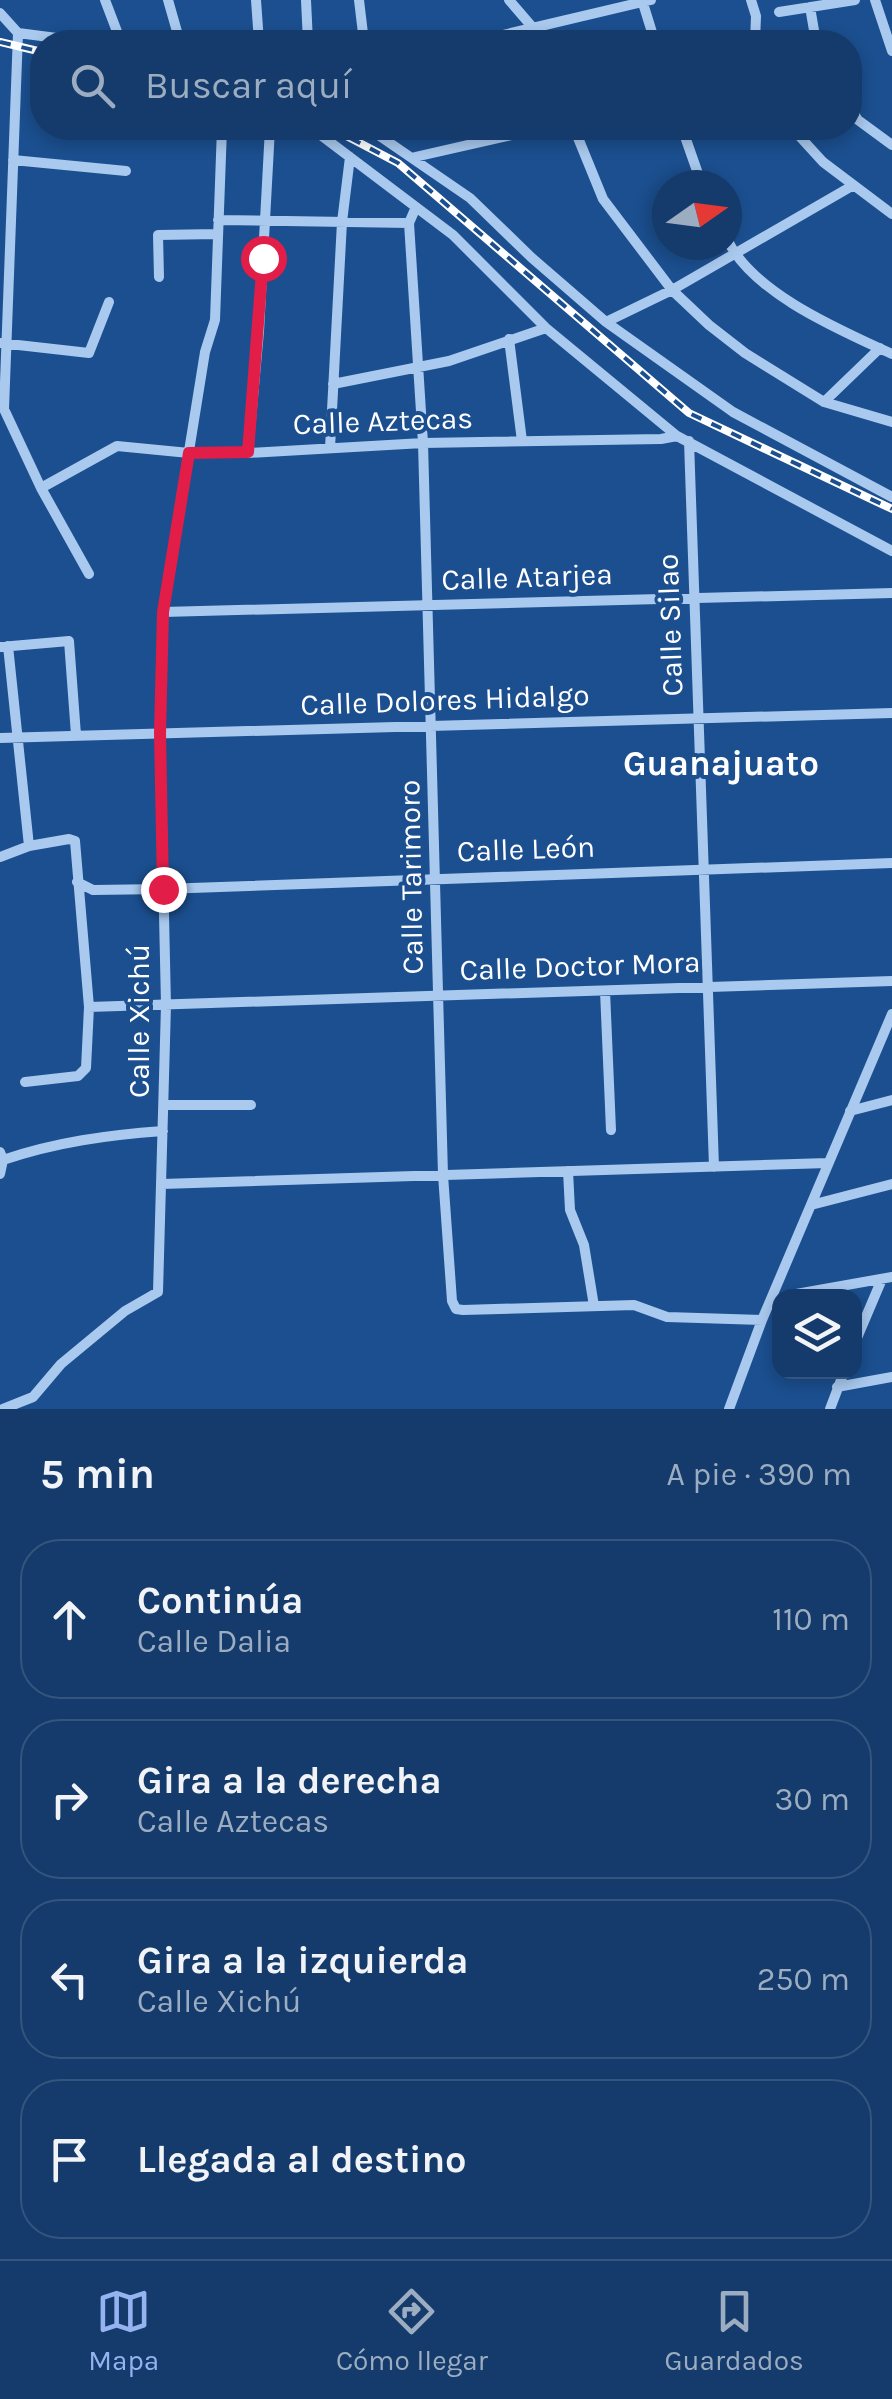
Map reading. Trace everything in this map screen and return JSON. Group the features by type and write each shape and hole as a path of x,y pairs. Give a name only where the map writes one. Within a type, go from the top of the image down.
{"street":[{"path":"106,0 117,30"},
{"path":"168,0 177,30"},
{"path":"256,0 257,30"},
{"path":"306,0 307,30"},
{"path":"360,0 363,30"},
{"path":"509,0 534,29"},
{"path":"751,0 755,30"},
{"path":"779,12 856,0"},
{"path":"875,0 892,51"},
{"path":"529,30 645,1 652,30"},
{"path":"810,7 814,30"},
{"path":"0,13 18,34 13,160 5,222 4,409 89,574"},
{"path":"18,34 30,35"},
{"path":"862,123 892,145"},
{"name":"Calle Xichú","path":"4,1409 33,1397 61,1364 125,1311 158,1292 166,1004 160,733 163,612 205,352 215,320 221,140"},
{"path":"248,452 269,140"},
{"path":"323,140 453,235 546,328 677,436 892,551"},
{"path":"387,140 470,198 606,322 733,412 892,496"},
{"path":"415,157 489,140"},
{"path":"579,140 603,199 672,290 745,353 824,402 892,422"},
{"path":"686,140 697,170"},
{"path":"803,140 822,162 892,214"},
{"path":"330,448 342,222 350,157"},
{"path":"13,160 126,171"},
{"path":"742,249 852,186"},
{"path":"218,220 409,223 416,207"},
{"name":"Calle Tarimoro","path":"409,223 423,443 443,1175 452,1301 456,1309 594,1306"},
{"path":"158,277 158,234 217,234"},
{"path":"606,322 724,260"},
{"path":"740,260 772,291 892,354"},
{"path":"4,344 89,353 110,302"},
{"path":"333,384 449,361 546,328"},
{"path":"510,339 522,441"},
{"path":"824,402 880,348"},
{"name":"Calle Aztecas","path":"42,488 117,446 189,453 248,452 677,436"},
{"name":"Calle Silao","path":"689,441 714,1166"},
{"name":"Calle Atarjea","path":"163,612 892,592"},
{"path":"28,846 4,646 70,641 76,736"},
{"name":"Calle Dolores Hidalgo","path":"0,738 892,713"},
{"path":"0,857 28,846 75,841 89,1007 86,1068 78,1076 25,1082"},
{"name":"Calle León","path":"77,882 93,890 163,889 892,863"},
{"name":"Calle Doctor Mora","path":"89,1007 892,981"},
{"path":"606,991 611,1130"},
{"path":"782,1289 828,1163 891,1017"},
{"path":"850,1111 892,1100"},
{"path":"164,1105 250,1105"},
{"path":"0,1174 2,1156 63,1142 164,1131"},
{"path":"162,1184 828,1163"},
{"path":"568,1171 570,1210 584,1245 594,1306 634,1305 667,1316 762,1320"},
{"path":"812,1205 892,1184"},
{"path":"828,1289 887,1278"},
{"path":"862,1329 887,1278"},
{"path":"729,1409 762,1320 772,1307"},
{"path":"837,1387 892,1377"},
{"path":"830,1409 841,1379"}],"railway":[{"path":"0,42 30,49"},
{"path":"354,140 398,163 689,413 892,509"}],"district":[{"name":"Guanajuato","path":"721,763"}],"route":[{"path":"163,889 163,612 189,453 248,452 263,258"}]}
